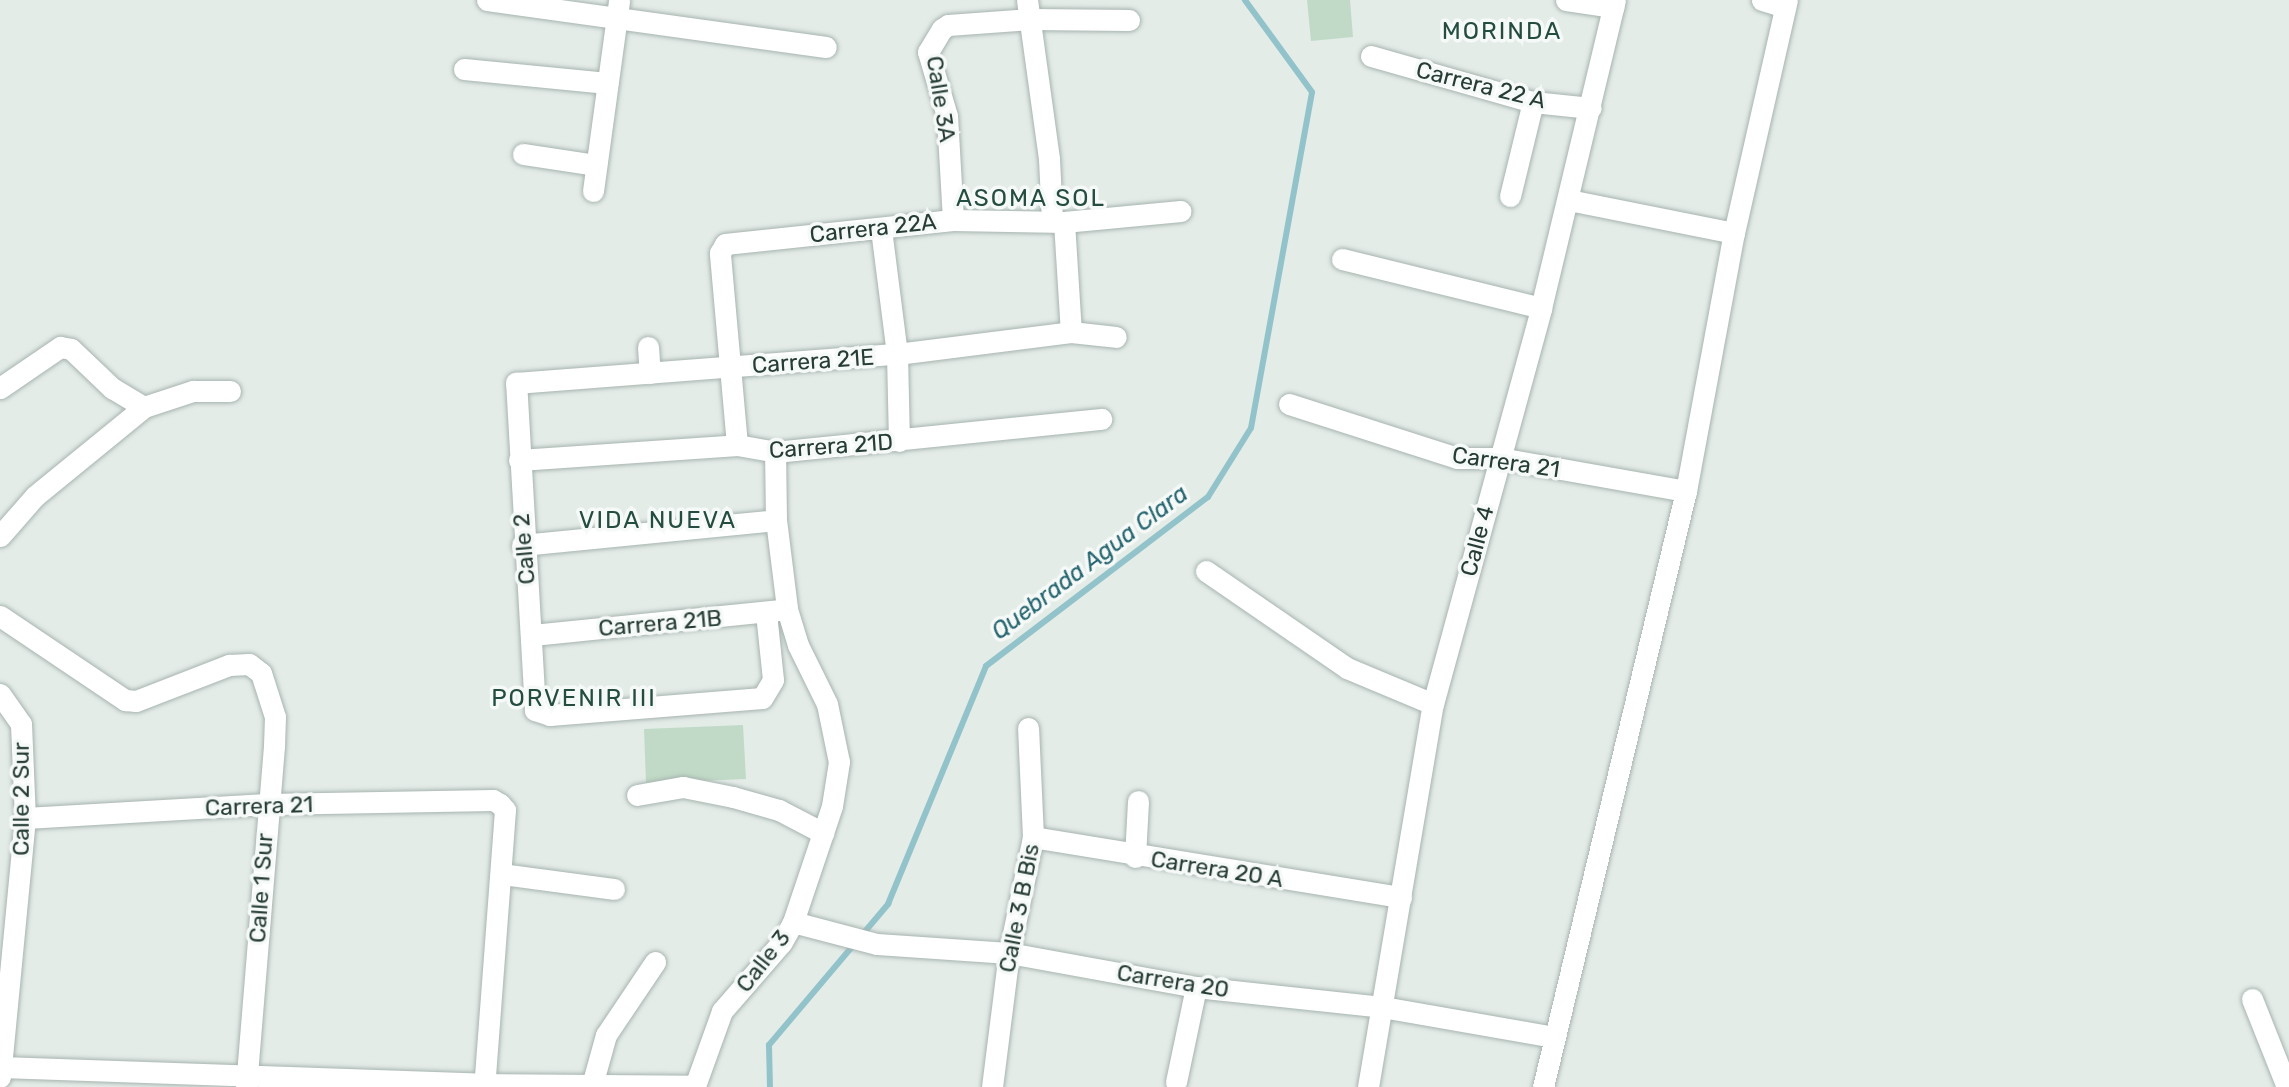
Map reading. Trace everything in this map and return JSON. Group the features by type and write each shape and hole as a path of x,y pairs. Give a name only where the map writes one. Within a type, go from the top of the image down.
{"street":[{"path":"487,0 618,7 825,47"},
{"path":"1566,0 1614,4"},
{"path":"1543,1087 1686,491 1734,233 1786,3 1762,0"},
{"name":"Calle 4","path":"1368,1087 1433,704 1569,200 1614,4"},
{"path":"593,191 618,7"},
{"path":"1072,332 1029,9 1129,20"},
{"name":"Calle 3A","path":"953,220 947,116 928,52 948,25 1029,9"},
{"name":"Carrera 22 A","path":"1371,56 1533,102 1591,108"},
{"path":"464,69 607,83"},
{"path":"1510,196 1533,102"},
{"path":"523,154 596,164"},
{"path":"1569,200 1734,233"},
{"name":"Carrera 22A","path":"731,367 720,253 733,240 881,229 953,220 1058,221 1180,211"},
{"path":"881,229 897,354 899,441"},
{"path":"1342,259 1541,308"},
{"name":"Carrera 21E","path":"513,388 522,379 650,373 897,354 1072,332 1116,337"},
{"path":"0,388 60,347 71,349 111,388 144,407"},
{"path":"648,347 650,373"},
{"path":"731,367 737,445"},
{"name":"Calle 2","path":"513,388 522,545 533,635 535,710 550,715 762,698 773,680 766,613"},
{"path":"0,536 35,496 144,407 193,391 230,391"},
{"name":"Carrera 21","path":"1289,404 1457,458 1499,458 1686,491"},
{"name":"Carrera 21D","path":"519,460 737,445 775,452 1101,419"},
{"name":"Calle 3","path":"695,1086 722,1011 782,942 802,925 839,762 836,731 787,608 776,520 775,452"},
{"path":"522,545 776,520"},
{"path":"1206,571 1348,668 1433,704"},
{"name":"Carrera 21B","path":"533,635 766,613 787,608"},
{"name":"Calle 1 Sur","path":"0,616 125,700 136,701 229,665 255,667 268,690 275,717 247,1081"},
{"name":"Calle 2 Sur","path":"0,694 21,724 25,818 1,1072"},
{"name":"Calle 3 B Bis","path":"992,1087 1009,953 1033,837 1028,728"},
{"path":"637,795 683,787 733,797 779,810 823,833"},
{"name":"Carrera 21","path":"25,818 267,804 493,800 505,810 502,874"},
{"path":"1135,857 1138,801"},
{"name":"Carrera 20 A","path":"1033,837 1135,857 1401,897"},
{"path":"484,1086 502,874 614,889"},
{"name":"Carrera 20","path":"802,925 877,944 1009,953 1196,987 1382,1007 1554,1037"},
{"path":"592,1085 606,1035 655,962"},
{"path":"1176,1082 1196,987"},
{"path":"2252,999 2287,1087"},
{"path":"1,1072 484,1086 695,1086"}],"green space":[{"path":"1307,0 1350,0 1353,37 1311,41"},
{"path":"743,725 746,779 646,783 644,729"}],"waterway":[{"name":"Quebrada Agua Clara","path":"770,1087 769,1045 888,904 986,666 1208,497 1251,428 1312,92 1245,0"}],"district":[{"name":"MORINDA","path":"1502,32"},
{"name":"ASOMA SOL","path":"1031,199"},
{"name":"VIDA NUEVA","path":"658,521"},
{"name":"PORVENIR III","path":"574,699"}]}
